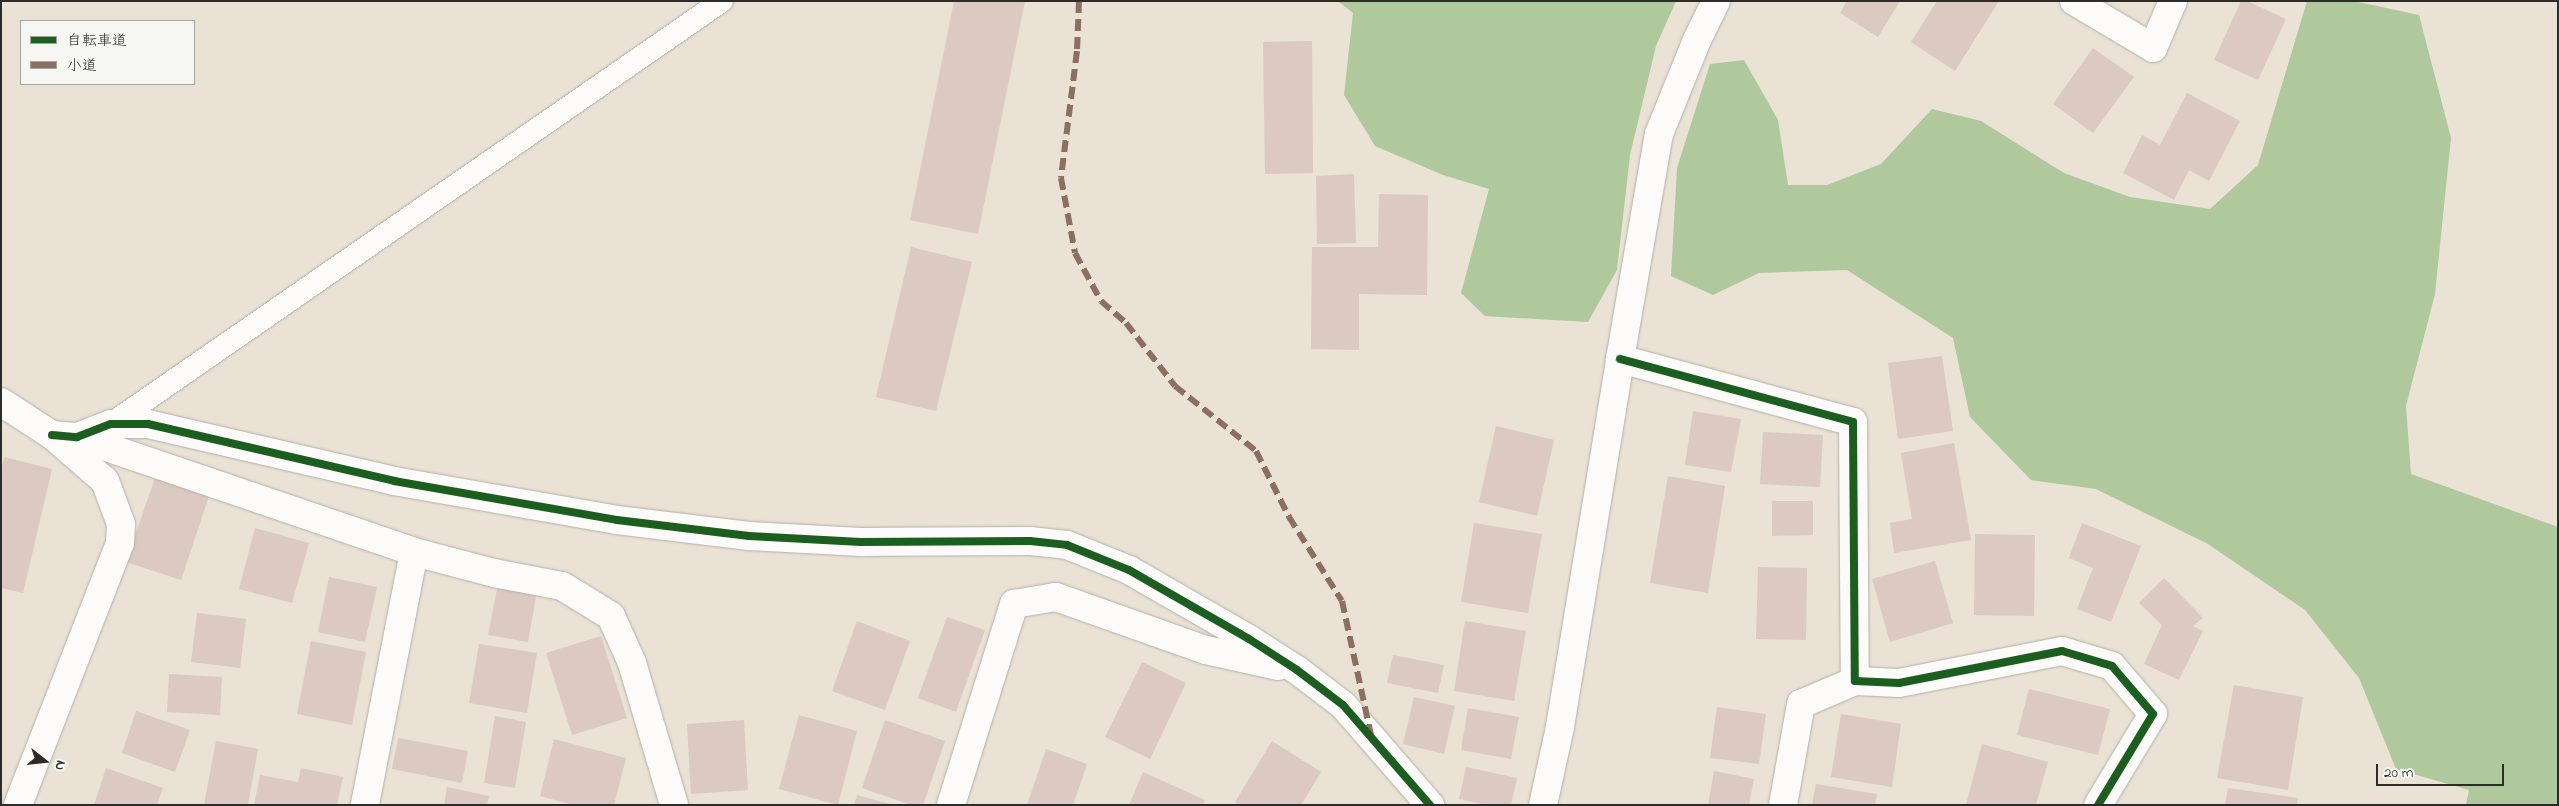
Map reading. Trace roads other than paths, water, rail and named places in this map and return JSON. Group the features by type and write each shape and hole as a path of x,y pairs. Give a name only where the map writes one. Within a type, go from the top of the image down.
{"street":[{"path":"1543,805 1560,726 1659,134 1697,40 1716,1"},
{"path":"2074,1 2153,48 2172,1"},
{"path":"1620,359 1853,422 1856,681"},
{"path":"1,402 64,436 414,552 494,573 562,586 611,616 632,663 674,805"},
{"path":"64,436 110,424 148,424 394,482 617,520 749,536 861,542 1030,541 1067,545 1129,570 1248,639 1297,670 1343,706 1430,805"},
{"path":"18,805 120,543 121,524 104,481 64,436"},
{"path":"365,805 414,552"},
{"path":"951,805 1014,604 1056,596 1206,650 1297,670"},
{"path":"1783,805 1801,704 1856,681 1900,683 2062,652 2112,666 2153,714 2098,805"}],"lane":[{"path":"110,424 722,1"}]}
